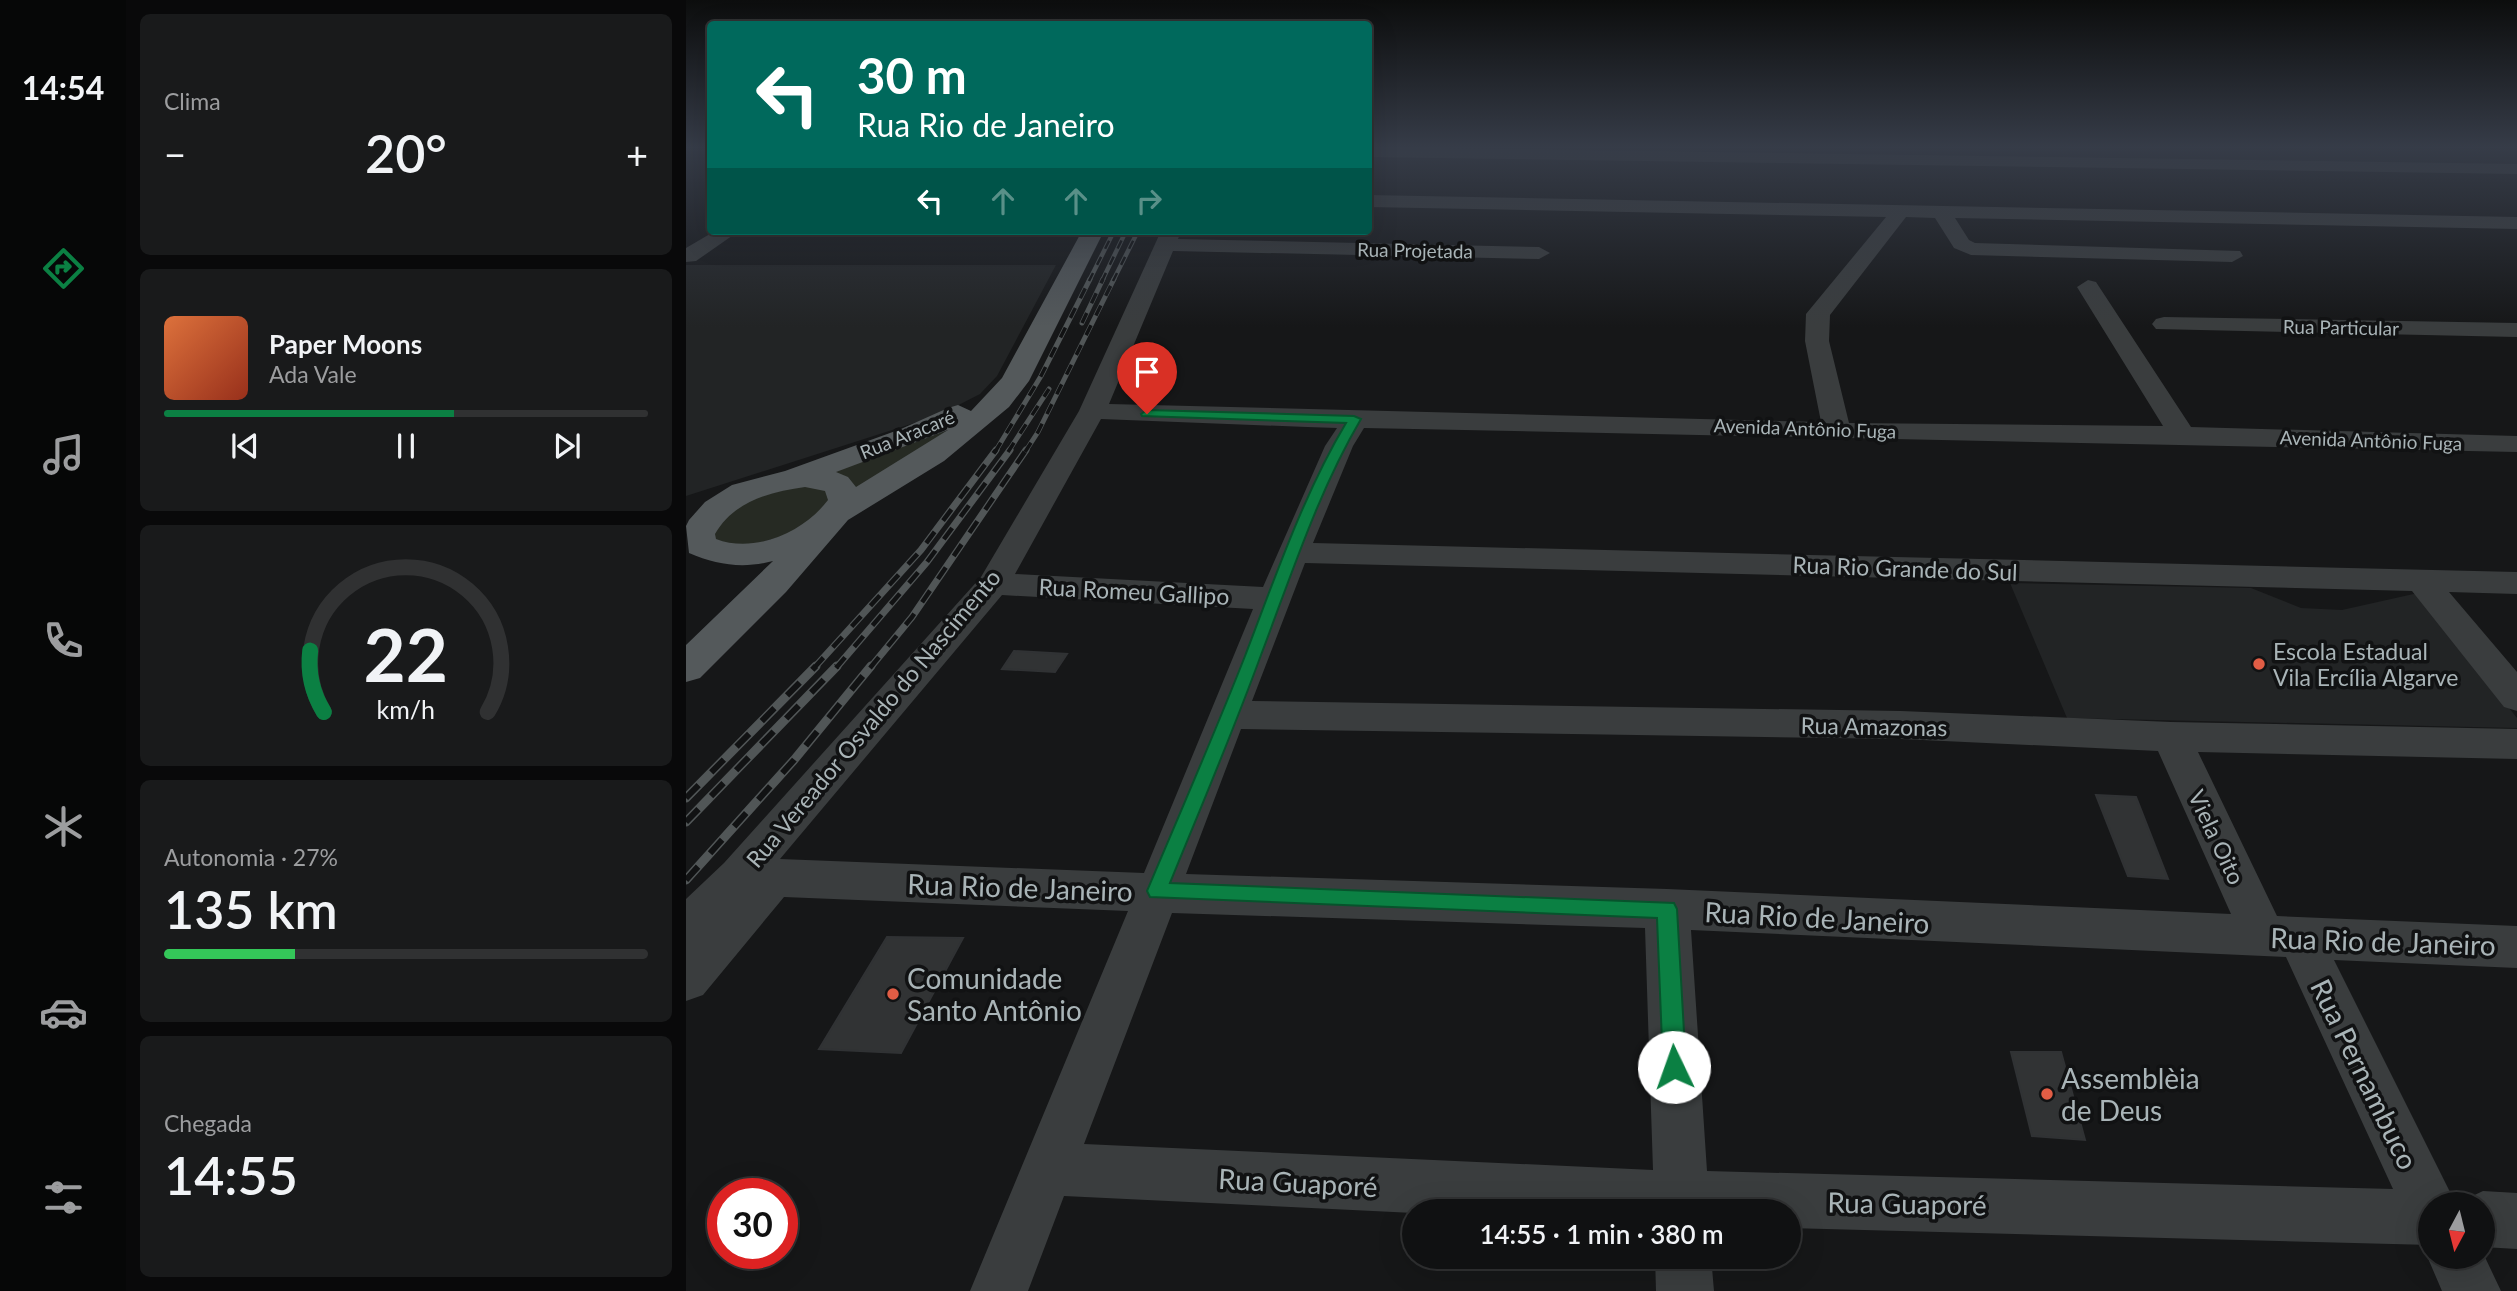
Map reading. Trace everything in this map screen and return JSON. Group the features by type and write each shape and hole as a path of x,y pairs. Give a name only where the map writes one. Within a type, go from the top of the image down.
{"main road":[{"name":"Rua Aracaré","path":"832,519 930,455 988,412 1007,392 1091,235"},
{"name":"Rua Aracaré","path":"774,482 944,421 974,405 1019,370"},
{"path":"686,501 805,477 837,483 844,491 845,501 832,519 686,668"},
{"path":"699,539 704,520 719,506 774,482"},
{"path":"699,539 756,553 782,547 832,519"},
{"path":"699,539 737,566 748,583 741,614"}],"street":[{"path":"1600,206 2517,223"},
{"path":"1942,212 1961,244 1971,249 2232,256"},
{"path":"1837,431 1817,341 1818,314 1899,213"},
{"path":"688,256 722,235"},
{"name":"Rua Projetada","path":"1168,238 1539,253"},
{"name":"Rua Vereador Osvaldo do Nascimento","path":"686,929 756,876 993,584 1092,411 1168,238"},
{"path":"2088,287 2182,435"},
{"name":"Rua Particular","path":"2164,324 2517,330"},
{"name":"Avenida Antônio Fuga","path":"1092,411 1310,413 1354,419 1618,422 1837,431 2182,435 2517,444"},
{"path":"999,1291 1157,891 1231,715 1274,599 1339,446 1354,419"},
{"name":"Rua Rio Grande do Sul","path":"1293,553 2517,583"},
{"path":"2421,580 2517,697"},
{"name":"Rua Romeu Gallipo","path":"993,584 1274,599"},
{"name":"Rua Amazonas","path":"1231,715 1901,725 2171,737 2517,744"},
{"name":"Viela Oito","path":"2171,737 2282,938"},
{"path":"686,979 756,876"},
{"name":"Rua Rio de Janeiro","path":"756,876 1667,909 2517,947"},
{"path":"1667,909 1681,1199"},
{"name":"Rua Pernambuco","path":"2282,938 2422,1192"},
{"name":"Rua Guaporé","path":"1047,1169 1590,1199"},
{"name":"Rua Guaporé","path":"1801,1206 2418,1217"},
{"path":"2496,1220 2517,1221"},
{"path":"1684,1269 1685,1291"},
{"path":"2461,1269 2472,1291"}],"shaded area":[{"path":"686,265 1056,265 997,376 980,394 939,415 686,496"},
{"path":"958,427 857,493 824,472"},
{"path":"807,484 829,492 831,500 803,530 745,547 716,542 712,524 734,503"},
{"name":"Escola Estadual Vila Ercília Algarve","path":"2010,583 2251,588 2301,608 2342,610 2418,593 2517,718 2517,728 2067,718"}],"building":[{"path":"1014,651 1067,654 1055,672 1002,669"},
{"path":"2096,795 2136,797 2168,879 2128,876"},
{"name":"Comunidade Santo Antônio","path":"887,937 963,938 901,1053 819,1049"},
{"name":"Assemblèia de Deus","path":"2011,1052 2061,1052 2085,1140 2032,1136"}],"railway":[{"path":"1090,279 1112,235"},
{"path":"1102,281 1124,235"},
{"path":"1114,279 1136,235"},
{"path":"995,452 1041,376 1090,279"},
{"path":"1082,323 1103,279"},
{"path":"1025,452 1038,432 1114,279"},
{"path":"1008,452 1049,389"},
{"path":"814,668 921,550 996,450"},
{"path":"836,668 927,562 1010,450"},
{"path":"870,668 912,617 1026,450"},
{"path":"686,798 816,666"},
{"path":"686,822 837,666"},
{"path":"686,880 794,760 871,666"}],"place":[{"name":"Escola Estadual Vila Ercília Algarve","path":"2259,664"},
{"name":"Comunidade Santo Antônio","path":"893,994"},
{"name":"Assemblèia de Deus","path":"2047,1094"}],"route":[{"path":"1147,414 1354,419 1339,446 1274,599 1231,715 1157,891 1667,909 1674,1067"}]}
